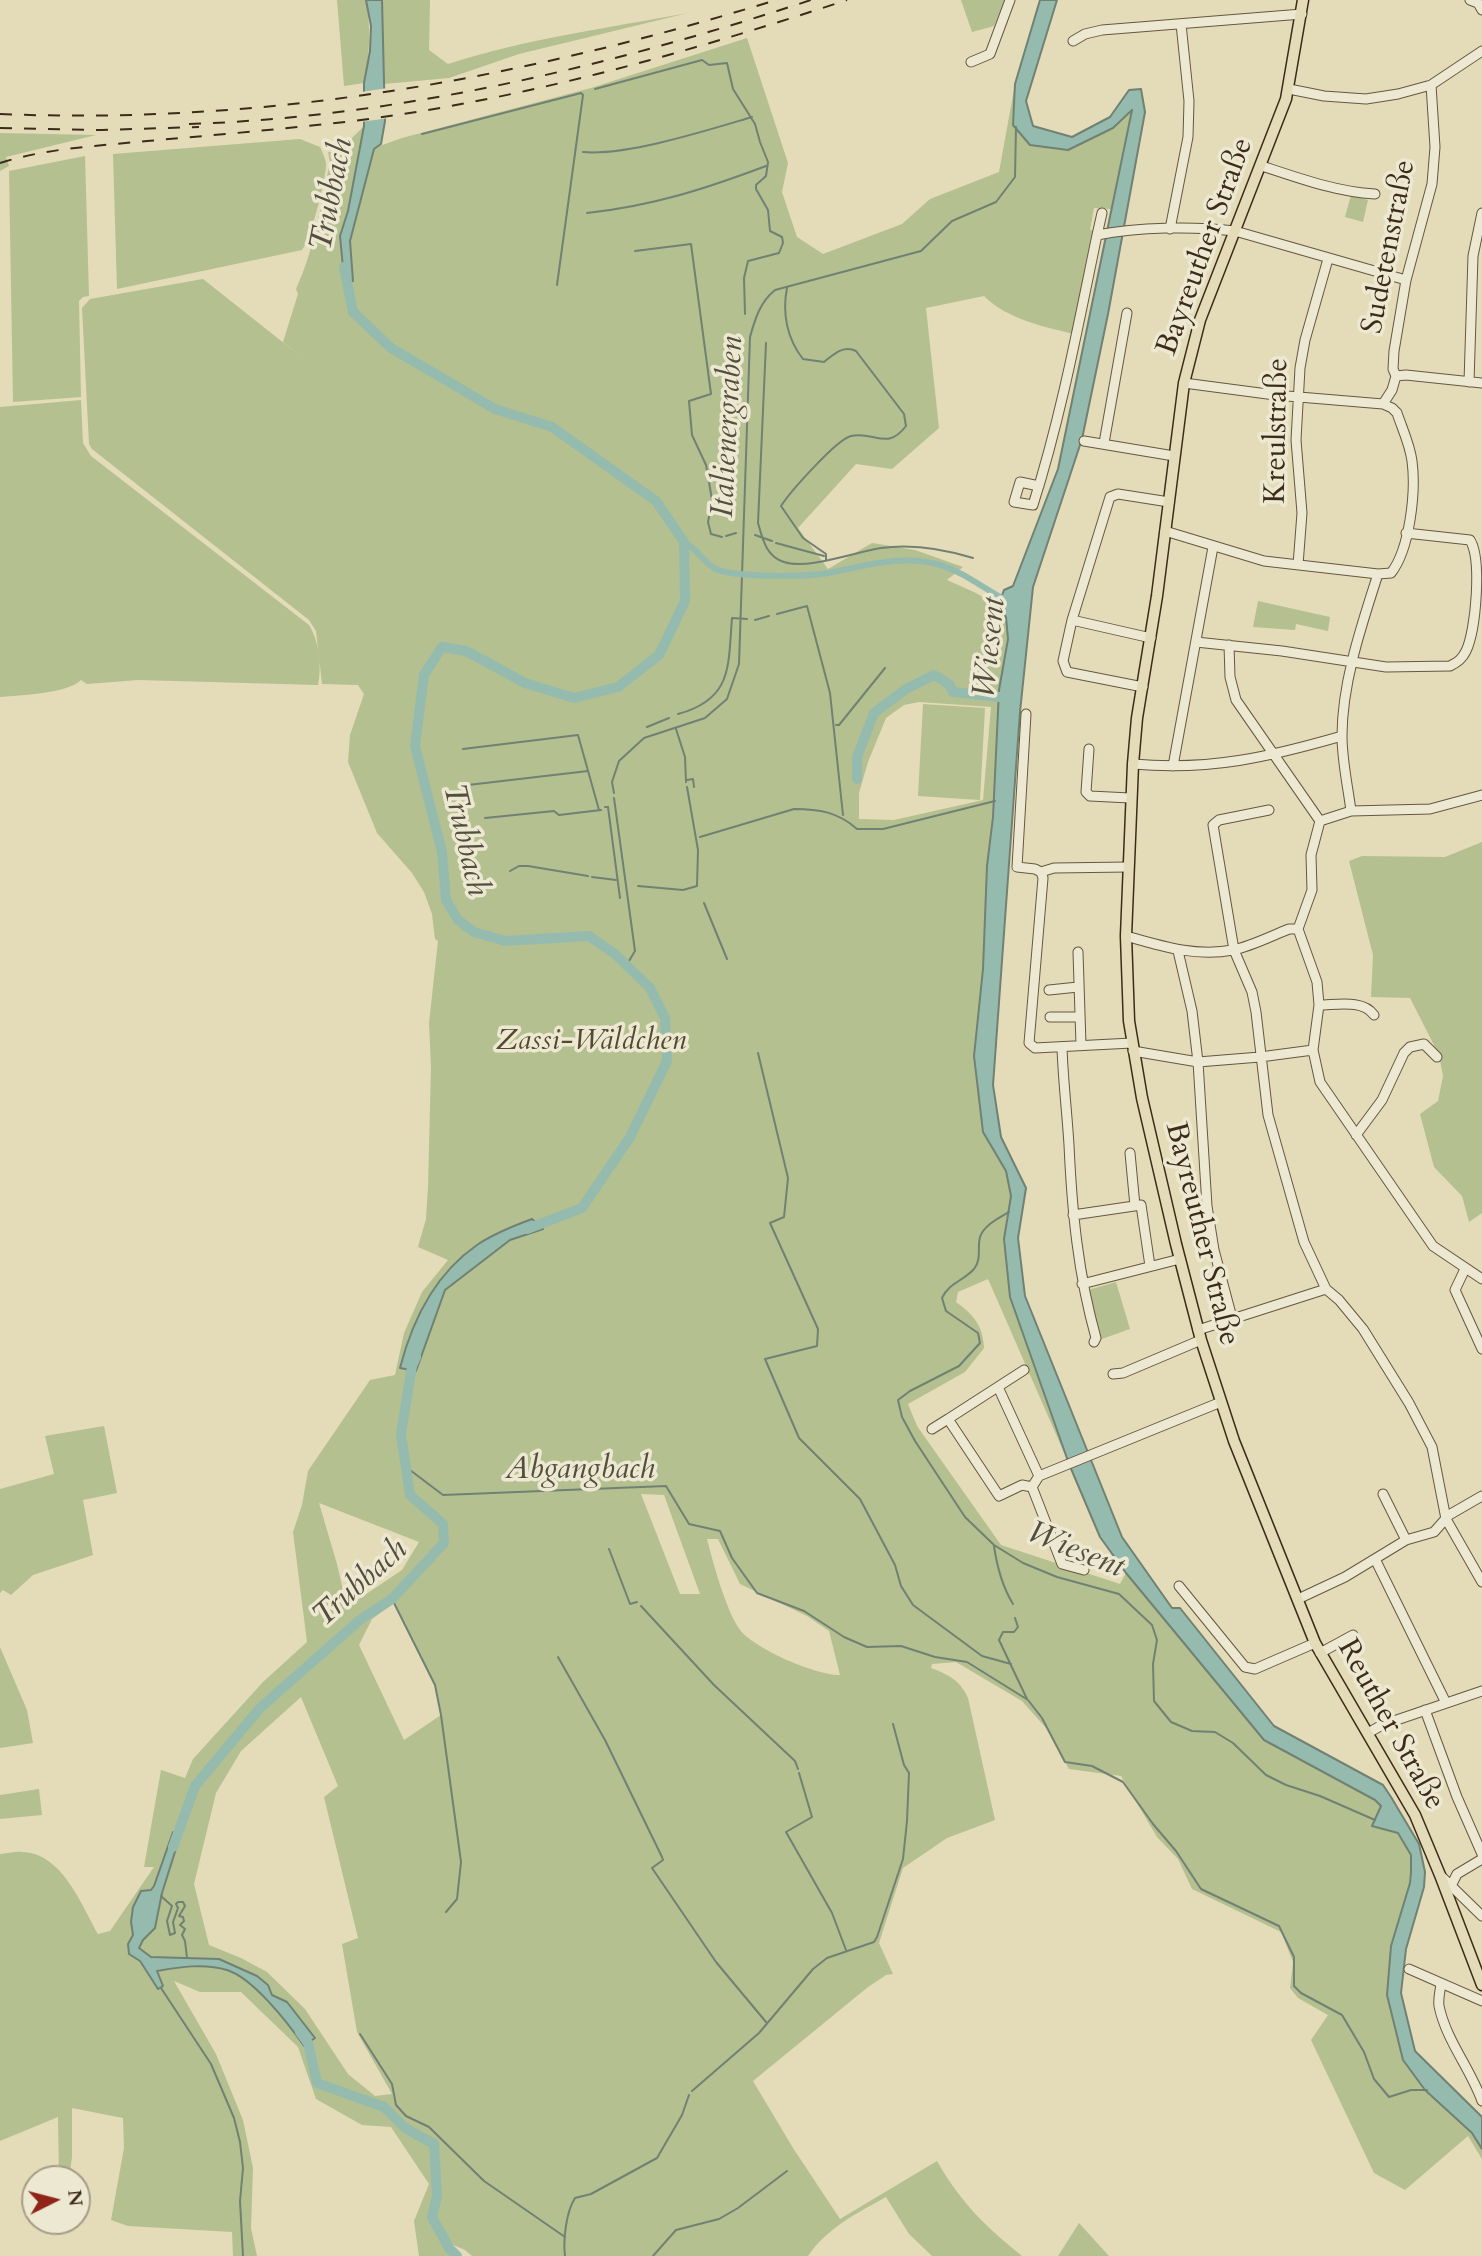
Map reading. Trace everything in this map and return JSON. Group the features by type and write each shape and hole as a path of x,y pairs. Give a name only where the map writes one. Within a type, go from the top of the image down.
{"main road":[{"name":"Bayreuther Straße","path":"1298,1599 1245,1471 1221,1402 1199,1335 1180,1259 1132,1047 1126,987 1122,867 1133,764 1184,383 1200,320 1262,166 1289,89 1303,0"},
{"name":"Reuther Straße","path":"1298,1599 1317,1648 1415,1815 1482,1985"}],"street":[{"path":"971,62 990,54 1010,0"},
{"path":"1470,0 1482,10"},
{"path":"1073,41 1085,34 1102,30 1302,14"},
{"path":"1170,229 1188,137 1189,101 1181,23"},
{"path":"1289,89 1324,96 1366,99 1431,85 1482,51"},
{"name":"Sudetenstraße","path":"1388,406 1396,376 1393,369 1394,351 1406,280 1432,184 1435,147 1431,85"},
{"path":"1262,166 1310,181 1375,194"},
{"path":"1039,486 1057,421 1100,234 1102,213"},
{"path":"1469,383 1473,256 1482,213"},
{"path":"1100,234 1213,228 1235,231 1406,280"},
{"name":"Kreulstraße","path":"1298,565 1301,513 1296,440 1298,396 1305,340 1328,259"},
{"path":"1104,443 1127,313"},
{"path":"1396,376 1482,383"},
{"path":"1165,531 1264,561 1391,573 1399,563 1411,510 1412,460 1397,413 1388,406 1184,383"},
{"path":"1084,441 1174,456"},
{"path":"1143,687 1067,671 1063,662 1072,621 1110,497 1118,494 1169,502"},
{"path":"1196,642 1386,667 1450,666 1459,661 1465,653 1471,638 1475,605 1475,549 1470,540 1406,533"},
{"path":"1173,766 1213,547"},
{"path":"1351,811 1342,736 1352,661 1378,573"},
{"path":"1072,621 1151,638"},
{"path":"1229,645 1230,677 1236,700 1320,821"},
{"path":"1027,714 1017,867 1041,872 1055,868 1122,867"},
{"path":"1133,764 1173,766 1232,763 1274,756 1342,736"},
{"path":"1088,749 1086,792 1090,796 1130,797"},
{"path":"1320,821 1351,811 1430,809 1482,795"},
{"path":"1269,810 1219,820 1213,825 1234,950 1254,1002 1268,1115 1291,1199 1304,1242 1326,1289 1363,1329 1432,1447 1446,1519 1482,1581"},
{"path":"1320,821 1311,855 1312,890 1298,929 1317,982 1319,1005 1312,1050 1320,1082 1433,1246 1482,1279"},
{"path":"1041,872 1043,877 1029,1043 1035,1048 1081,1045 1132,1047 1198,1062 1312,1050"},
{"path":"1126,936 1178,951 1234,950 1289,929 1298,929"},
{"path":"1178,951 1192,1011 1198,1062 1207,1206 1214,1250 1232,1318"},
{"path":"1077,952 1081,1045"},
{"path":"1049,990 1079,987"},
{"path":"1319,1005 1363,1005 1374,1015"},
{"path":"1050,1017 1079,1017"},
{"path":"1356,1135 1382,1100 1410,1047 1424,1044 1437,1057"},
{"path":"1062,1047 1073,1215 1082,1284 1096,1338 1094,1342"},
{"path":"1130,1153 1135,1206"},
{"path":"1073,1215 1141,1205 1150,1266"},
{"path":"1082,1284 1180,1259"},
{"path":"1465,1269 1455,1290 1482,1349"},
{"path":"1113,1374 1123,1373 1232,1318 1326,1289"},
{"path":"932,1429 1024,1370"},
{"path":"998,1387 1039,1476"},
{"path":"1032,1486 1039,1476 1221,1402"},
{"path":"948,1419 999,1496 1022,1485 1032,1486"},
{"path":"1032,1486 1062,1564 1084,1570"},
{"path":"1383,1494 1406,1540"},
{"path":"1298,1599 1345,1577 1406,1540 1434,1532 1449,1515 1482,1496"},
{"path":"1374,1559 1446,1703"},
{"path":"1179,1586 1245,1667 1255,1669 1353,1635"},
{"path":"1368,1733 1382,1725 1482,1691"},
{"path":"1425,1710 1482,1857 1457,1874 1452,1884"},
{"path":"1440,1875 1482,1916"},
{"path":"1409,1969 1482,2001"},
{"path":"1441,1984 1438,2004 1449,2034 1474,2078 1482,2101"}],"green space":[{"path":"337,0 366,0 369,42 364,83 344,86"},
{"path":"382,0 430,0 429,50 448,64 537,41 688,13 519,54 449,78 384,84"},
{"path":"961,0 1005,0 994,26 972,32"},
{"name":"Zassi-Wäldchen","path":"747,38 788,163 782,192 797,237 823,254 902,224 930,199 999,172 1015,84 1013,125 1068,150 1132,108 1111,209 1094,208 1090,230 1096,231 1074,334 1015,316 984,296 926,308 939,428 892,469 856,464 798,528 828,569 872,543 915,550 963,567 947,580 992,603 1000,610 1009,627 999,690 983,969 974,1056 983,1132 1006,1171 1011,1196 1006,1221 1006,1267 1069,1464 988,1279 958,1292 956,1302 976,1322 982,1333 984,1348 965,1372 908,1404 917,1426 1001,1545 1120,1584 1126,1573 1264,1740 1381,1806 1411,1855 1410,1883 1391,1946 1387,1995 1403,2060 1425,2090 1472,2133 1482,2149 1482,2159 1468,2136 1405,2190 1374,2173 1311,2040 1328,2015 1298,1998 1290,1988 1293,1962 1281,1932 1192,1889 1178,1859 1157,1837 1121,1776 1069,1769 1046,1728 1022,1701 956,1662 932,1664 931,1668 953,1679 968,1698 995,1820 947,1838 903,1868 879,1943 893,1974 886,1975 868,1987 753,2081 840,2219 937,2161 975,2213 1022,2256 932,2256 909,2234 886,2197 833,2229 808,2256 472,2256 442,2240 451,2256 419,2256 414,2221 429,2184 391,2127 362,2125 316,2099 298,2047 241,1992 200,1992 174,1981 216,2054 243,2120 253,2168 251,2228 257,2256 233,2256 232,2232 128,2226 111,2220 124,2148 123,2118 72,2108 71,2165 59,2165 58,2117 0,2141 0,1854 22,1852 48,1861 69,1882 98,1934 110,1931 154,1867 144,1867 161,1770 185,1778 193,1759 263,1682 307,1642 293,1532 302,1505 308,1471 370,1380 395,1375 404,1333 422,1292 448,1260 418,1247 426,1219 431,1067 429,1023 438,941 435,939 432,914 424,892 412,873 377,833 348,762 350,735 364,694 358,685 322,684 316,631 309,620 92,449 89,444 82,308 90,299 203,279 304,359 283,342 298,294 296,289 308,259 316,227 330,162 328,152 337,153 364,126 348,211 340,236 353,280 350,241 374,148 402,138 591,88","holes":["919,702 991,707 983,800 894,820 859,819 859,793 868,762 886,718 904,705","531,1219 542,1229 510,1240 445,1290 416,1371 408,1339 428,1296 464,1256 502,1232","641,1494 664,1495 700,1594 680,1594","319,1503 419,1542 402,1570 347,1607","707,1539 718,1539 740,1584 807,1616 829,1631 840,1675 816,1671 784,1659 745,1635 729,1608","394,1603 435,1686 441,1715 404,1740 359,1645 372,1619","301,1697 338,1786 324,1797 358,1938 342,1944 357,2032 392,2094 375,2096 348,2074 305,2009 267,1972 209,1945 194,1884 216,1793 241,1751","173,1833 155,1927 139,1948 151,1957 219,1959 257,1976 268,1985 272,1995 287,2002 315,2038 303,2045 259,1991 227,1969 200,1966 156,1971 157,1989 128,1944 154,1886"]},
{"path":"0,133 96,135 6,157 9,166 0,171"},
{"path":"300,139 320,147 326,163 317,208 302,250 117,289 113,154"},
{"path":"85,156 89,296 79,301 81,397 13,402 9,171"},
{"path":"1351,195 1368,200 1363,222 1345,217"},
{"path":"81,400 83,443 91,456 309,625 319,654 318,685 138,680 87,684 81,680 54,691 0,697 0,407"},
{"path":"1258,601 1330,617 1328,631 1296,624 1295,630 1253,627"},
{"path":"923,704 985,708 980,800 918,796"},
{"path":"1482,842 1482,1213 1469,1222 1462,1196 1434,1167 1420,1114 1438,1101 1443,1076 1439,1055 1410,998 1371,997 1373,955 1349,861 1362,856 1445,857"},
{"path":"1116,1282 1130,1329 1099,1340 1088,1290"},
{"path":"104,1426 117,1493 83,1500 93,1555 33,1575 11,1595 3,1590 0,1593 0,1489 54,1474 45,1436"},
{"path":"0,1647 27,1710 33,1743 0,1748"},
{"path":"39,1789 42,1815 0,1819 0,1795"},
{"path":"1079,2223 1108,2255 1109,2256 1058,2256"}],"water":[{"path":"366,0 382,0 385,121 381,144 374,149 350,241 353,281 344,278 340,236 348,211 364,126 364,83 371,26"},
{"path":"1040,0 1057,0 1026,101 1033,126 1072,137 1110,117 1129,90 1141,89 1145,112 1082,439 1033,587 1020,712 993,1085 1001,1137 1026,1188 1018,1238 1025,1296 1122,1537 1172,1608 1180,1608 1274,1726 1383,1785 1419,1844 1425,1872 1424,1887 1406,1949 1401,1993 1415,2051 1482,2117 1482,2149 1472,2133 1425,2090 1403,2060 1387,1995 1391,1946 1410,1883 1411,1855 1398,1833 1372,1826 1381,1806 1375,1800 1264,1740 1126,1573 1100,1537 1069,1464 1010,1297 1004,1239 1011,1196 1006,1171 983,1132 974,1056 983,969 999,690 1008,639 1006,617 998,606 1004,590 1013,586 1058,469 1132,110 1113,128 1068,150 1030,145 1013,125 1015,84"},
{"path":"532,1219 543,1229 510,1240 445,1290 416,1371 400,1368 411,1333 427,1300 449,1270 483,1241"},
{"path":"173,1832 180,1836 162,1893 155,1928 139,1948 151,1957 219,1959 257,1976 268,1985 272,1995 287,2002 315,2038 304,2046 259,1991 237,1975 227,1970 201,1966 157,1971 163,1986 158,1989 140,1961 129,1954 128,1944 133,1935 133,1907 141,1891 151,1890 154,1886"}],"pier":[{"path":"388,88 389,118 361,122 361,92"}],"waterway":[{"path":"595,89 702,60 709,65 727,63 733,89 755,124 768,162 766,176 756,185 756,189 768,210 770,231 782,237 783,243 779,253 748,261 744,278 745,314"},
{"path":"422,134 581,93 583,95 557,285"},
{"path":"583,152 644,146 752,117"},
{"name":"Italienergraben","path":"614,793 612,782 619,761 644,738 705,718 727,699 739,664 750,337 762,305 775,290 921,251 952,221 996,202 1015,177 1016,127"},
{"path":"587,213 678,196 766,166"},
{"path":"635,251 691,244 711,394 689,401 692,435 706,465 712,500 708,522 711,534 722,537"},
{"name":"Trubbach","path":"344,267 353,312 391,348 495,409 552,427 656,501 684,542 685,601 659,655 618,687 574,698 525,683 466,651 442,647 424,675 415,746 442,852 446,900 458,920 474,932 505,941 589,936 615,954 650,988 665,1018 667,1061 630,1137 582,1208 527,1229"},
{"path":"787,288 787,325 793,343 803,359 824,362 843,350 856,351 904,414 906,426 887,439 859,435 844,439 814,467 781,506 803,538 826,554 826,560"},
{"path":"766,343 758,523 766,547 773,556 784,562 805,564 881,548 915,547 973,558"},
{"path":"726,536 736,533"},
{"path":"755,535 772,541"},
{"path":"684,542 715,569 744,574 818,574 884,562 926,562 957,572 1006,600"},
{"path":"776,543 824,556"},
{"path":"777,614 807,606 830,693 843,815"},
{"path":"755,620 769,616"},
{"path":"678,714 696,708 718,690 728,666 732,618 747,619"},
{"path":"836,725 839,725 885,668"},
{"path":"857,779 857,757 874,713 906,689 934,675 949,684 953,692 1009,698"},
{"path":"647,727 669,718"},
{"path":"676,729 685,757 686,782"},
{"path":"463,749 578,735 599,810"},
{"path":"468,785 588,771"},
{"path":"687,780 693,779 694,787"},
{"path":"638,886 683,890 697,886 698,850 687,787"},
{"name":"Italienergraben","path":"614,798 635,951 626,966"},
{"path":"700,837 794,809 828,813 857,829 883,829 995,801"},
{"path":"605,807 608,807 620,898"},
{"path":"485,818 554,811 559,815 601,810"},
{"path":"510,871 519,866 528,866 588,876"},
{"path":"592,877 616,880"},
{"path":"704,903 727,959"},
{"path":"758,1053 788,1178 784,1217 770,1223 818,1329 817,1346 765,1359 799,1438 860,1499 895,1565 901,1586 913,1605 982,1656 1011,1664"},
{"name":"Wiesent","path":"1009,1212 985,1229 980,1237 979,1257 974,1269 942,1298 946,1311 978,1333 980,1343 959,1366 898,1400 902,1417 915,1441 965,1517 994,1545 1023,1563 1057,1577 1119,1594 1152,1625 1157,1640 1153,1664 1154,1701 1171,1722 1192,1731 1215,1732 1233,1743 1266,1775 1375,1820"},
{"name":"Trubbach","path":"173,1847 195,1786 260,1708 361,1619 392,1599 444,1543 443,1524 410,1495 401,1434 412,1366 416,1357"},
{"name":"Abgangbach","path":"406,1467 443,1495 666,1486 689,1524 720,1531 732,1558 757,1593 804,1611 844,1637 867,1647 901,1646 935,1657 967,1662 1028,1700 1042,1718 1065,1762 1092,1766 1123,1782 1176,1851 1201,1889 1279,1926 1294,1957 1294,1986 1301,1993 1342,2015 1364,2052 1374,2079 1389,2097 1411,2090 1427,2090"},
{"path":"994,1546 1000,1576 1013,1604"},
{"path":"609,1549 630,1604 637,1602"},
{"path":"392,1599 435,1685 441,1715 461,1862 457,1899 446,1912"},
{"path":"641,1606 714,1685 795,1761 798,1769"},
{"path":"1015,1618 1018,1627 1014,1632 1003,1632 999,1640 1027,1699"},
{"path":"558,1657 605,1740 662,1857 663,1860 652,1868 716,1962 766,2022"},
{"path":"692,2091 759,2033 813,1969 827,1958 874,1942 877,1937 903,1859 907,1821 909,1773 904,1765 893,1724"},
{"path":"799,1773 812,1817 786,1832 832,1913 846,1950"},
{"path":"161,1896 172,1906 167,1921 170,1935 175,1933 173,1922 178,1908 176,1904 183,1902 185,1906 179,1916 183,1917 184,1921 180,1925 185,1929 182,1935 187,1958"},
{"name":"Trubbach","path":"161,1988 211,2064 234,2118 243,2168 240,2201 243,2256"},
{"path":"300,2032 308,2043 317,2083 384,2107 405,2128 434,2144 437,2196 432,2217 449,2248 457,2256"},
{"path":"360,2034 392,2084 396,2105 406,2116 429,2127 484,2181 565,2237"},
{"path":"565,2256 566,2226 575,2198 591,2194 657,2158 682,2115 689,2095"},
{"path":"653,2256 676,2230 719,2219 787,2171"}],"railway":[{"path":"0,114 100,116 199,112 296,104 393,91 585,53 776,0"},
{"path":"189,124 347,111 504,84 659,46 811,0"},
{"path":"0,163 73,148 353,121 479,101 665,56 847,0"},
{"path":"0,128 102,130 199,127"}]}
